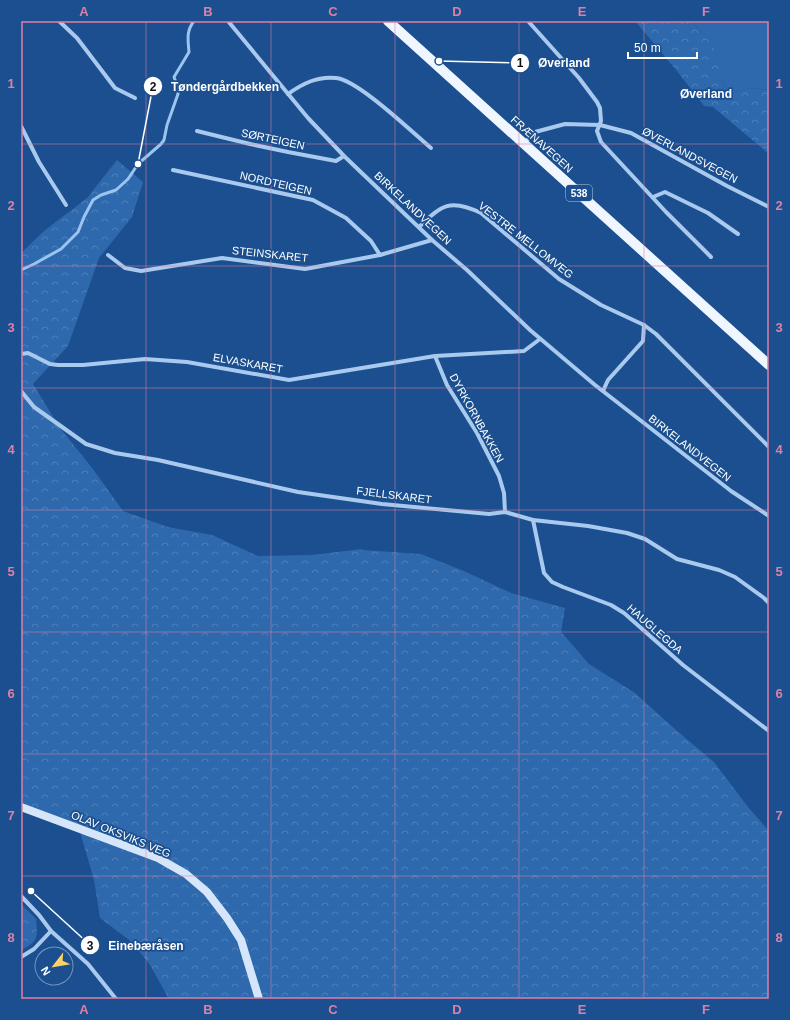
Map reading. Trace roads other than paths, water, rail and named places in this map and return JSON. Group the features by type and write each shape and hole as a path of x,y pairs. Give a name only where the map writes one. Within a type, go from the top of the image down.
{"main road":[{"name":"FRÆNAVEGEN","path":"388,21 769,365"}],"street":[{"path":"59,21 77,38 115,88 135,98"},
{"name":"BIRKELANDVEGEN","path":"228,21 308,118 344,156 432,240 468,270 540,339 603,391 731,490 769,516"},
{"path":"528,21 592,95 600,108 600,125 597,131 601,142 711,257"},
{"path":"288,94 302,84 318,78 336,78 355,86 400,120 431,148"},
{"name":"ØVERLANDSVEGEN","path":"524,143 536,132 564,124 600,125 631,133 727,186 769,207"},
{"path":"21,126 39,162 66,205"},
{"name":"SØRTEIGEN","path":"197,131 250,144 336,161 344,156"},
{"name":"NORDTEIGEN","path":"173,170 313,200 346,218 371,242 380,255"},
{"path":"653,198 665,192 708,213 738,234"},
{"name":"VESTRE MELLOMVEG","path":"419,227 438,210 448,206 457,204 480,213 559,279 601,305 644,325 656,334 769,447"},
{"name":"STEINSKARET","path":"108,255 126,268 141,271 222,258 305,269 380,255 432,240"},
{"path":"603,391 608,380 643,341 644,325"},
{"name":"ELVASKARET","path":"21,354 28,353 50,364 58,365 83,365 145,359 186,362 289,380 434,356 524,351 540,339"},
{"name":"DYRKORNBAKKEN","path":"434,356 447,385 477,433 499,476 504,493 506,512"},
{"name":"FJELLSKARET","path":"21,391 34,406 86,444 116,453 158,460 298,492 382,504 481,514 506,512 522,518 533,520 588,526 627,533 645,538 677,558 719,570 735,577 769,603"},
{"name":"HAUGLEGDA","path":"533,520 544,573 552,582 611,605 624,613 683,665 769,731"},
{"name":"OLAV OKSVIKS VEG","path":"21,807 158,858 186,874 207,892 227,918 241,940 259,999"},
{"path":"21,896 39,915 51,931 88,964 116,999"},
{"path":"21,957 34,949 51,931"}],"waterway":[{"path":"21,270 61,249 78,232 93,200 101,195 116,190 128,179 138,164 164,140 167,125 178,94 178,88 174,77 189,52 189,32 194,21"}],"place":[{"name":"Øverland","path":"439,61"},
{"name":"Tøndergårdbekken","path":"138,164"},
{"name":"Einebæråsen","path":"31,891"}],"district":[{"name":"Øverland","path":"706,94"}]}
